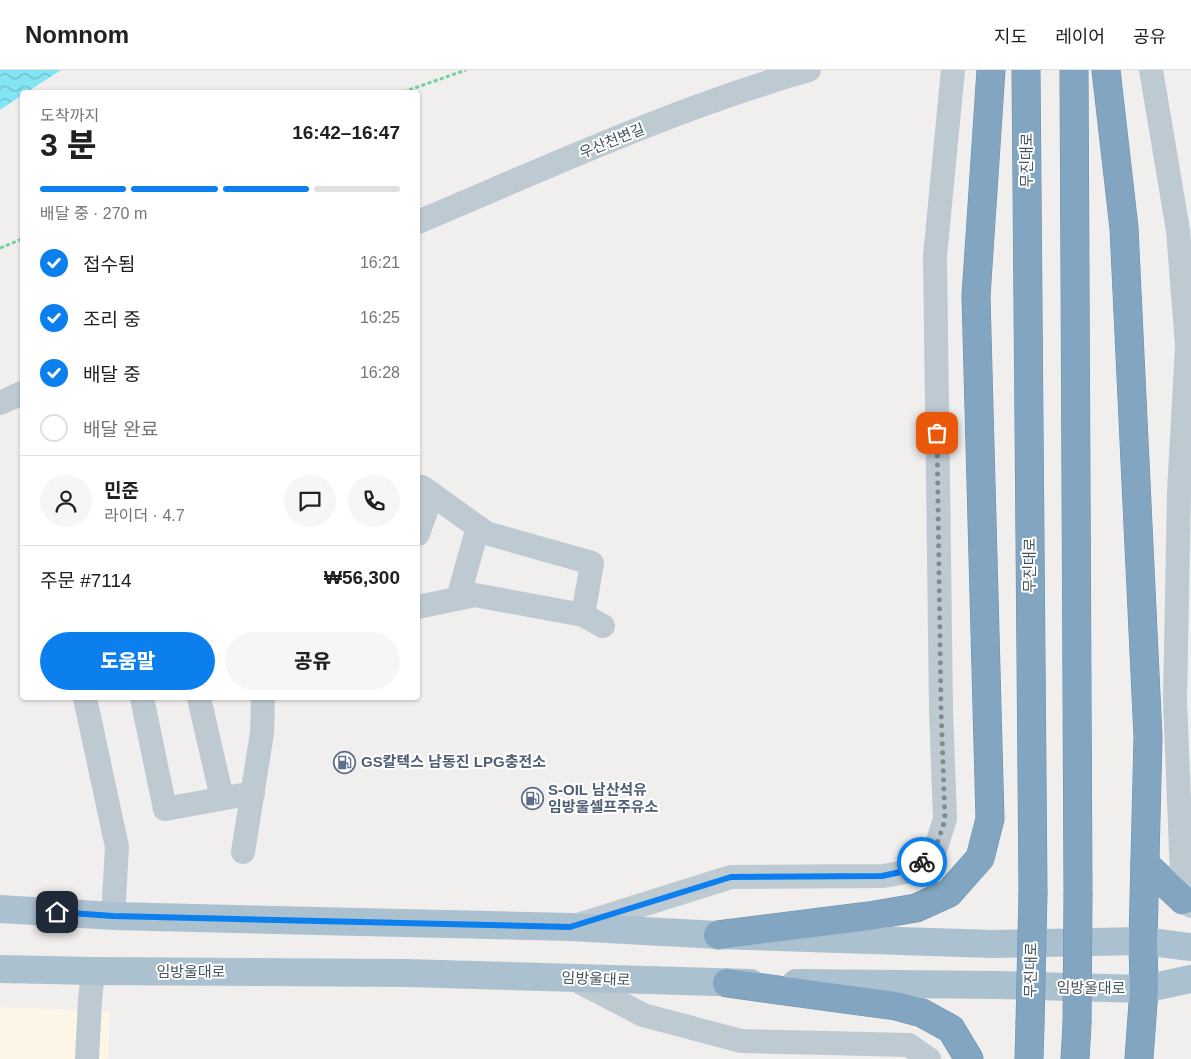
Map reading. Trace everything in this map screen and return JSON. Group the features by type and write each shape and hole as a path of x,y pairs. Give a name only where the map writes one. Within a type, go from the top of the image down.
{"highway":[{"path":"718,935 869,916 916,908 949,893 980,858 990,819 976,296 991,70"},
{"name":"무진대로","path":"1026,70 1032,892 1029,1059"},
{"path":"1074,70 1078,893 1075,1059"},
{"path":"1106,70 1124,228 1148,737 1143,941 1144,989 1138,1059"},
{"path":"1145,864 1187,903"},
{"path":"727,983 896,1006 922,1013 951,1029 969,1059"}],"main road":[{"path":"0,909 104,915 570,927 718,935 992,944 1143,941 1191,948"},
{"name":"임방울대로","path":"0,969 406,973 727,983 998,985 1144,989 1191,979"}],"street":[{"name":"우산천변길","path":"420,221 650,125 759,84 809,70"},
{"path":"570,927 731,877 882,876 910,870 934,853 945,820 941,709 935,256 953,70"},
{"path":"1151,70 1178,230 1187,346 1179,492 1175,700 1187,903"},
{"path":"0,403 20,394"},
{"path":"420,522 425,491 486,533 592,563 593,620 475,595 420,607"},
{"path":"458,598 478,527"},
{"path":"0,901 104,915 118,847 85,700"},
{"path":"142,700 165,809 253,793"},
{"path":"199,700 222,798"},
{"path":"244,852 262,733 263,700"},
{"path":"87,1059 93,971"},
{"path":"574,979 643,1016 742,1041 909,1046 928,1059"}],"path":[{"path":"409,90 466,70"},
{"path":"0,248 20,240"}],"shaded area":[{"path":"0,1007 110,1011 108,1059 0,1059"}],"water":[{"path":"0,70 61,70 30,90 20,90 20,96 0,110"}],"way so far":[{"path":"922,862 934,853 945,820 941,709 937,433"}],"place":[{"name":"GS칼텍스 남동진 LPG충전소","path":"345,762"},
{"name":"S-OIL 남산석유 임방울셀프주유소","path":"532,799"}],"route":[{"path":"57,912 113,916 570,927 731,877 882,876 910,870 922,862"}]}
